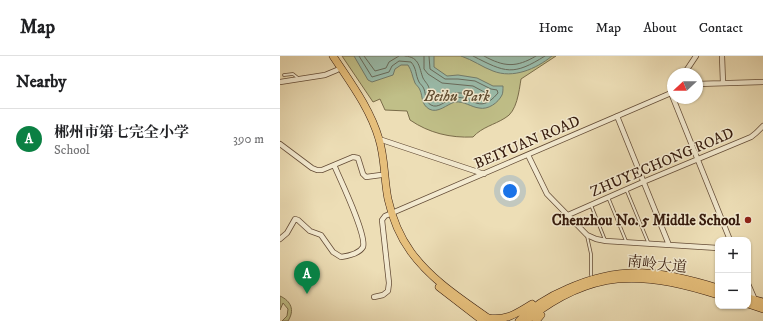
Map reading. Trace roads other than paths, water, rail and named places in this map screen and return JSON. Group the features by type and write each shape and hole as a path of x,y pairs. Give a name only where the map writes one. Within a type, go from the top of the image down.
{"main road":[{"path":"328,56 359,104 371,130 378,154 384,200 402,238 421,265 445,287 488,320 504,320 560,286 577,279 592,279"},
{"path":"333,56 362,102 379,139 391,214"},
{"path":"537,319 554,306 582,292 628,275"},
{"name":"南岭大道","path":"592,279 628,275 671,276 693,280 715,287"},
{"name":"南岭大道","path":"628,275 692,286 715,294"},
{"path":"519,321 549,298 592,279"},
{"path":"526,321 551,302 592,279"},
{"path":"751,299 761,306"},
{"path":"513,321 532,304"},
{"path":"751,304 761,306"}],"street":[{"path":"688,68 696,56"},
{"path":"722,56 723,83"},
{"path":"281,80 302,79 325,75 337,70"},
{"path":"703,84 763,82"},
{"name":"BEIYUAN ROAD","path":"391,214 667,93"},
{"path":"677,104 729,237"},
{"path":"617,116 670,245"},
{"name":"ZHUYECHONG ROAD","path":"568,215 751,137 763,126"},
{"path":"379,139 484,174"},
{"path":"280,144 312,168 317,170 322,170 353,157 358,158 363,174 366,177 381,175"},
{"path":"528,155 547,194 587,235 606,241 715,248"},
{"path":"280,239 287,233 295,219 310,231 321,235 333,252 341,257 358,252 362,247 364,239 350,201 334,165"},
{"path":"374,297 383,295 388,291 389,283 382,220 391,214"}],"lane":[{"path":"284,75 293,74 302,79"},
{"path":"626,189 649,244"},
{"path":"608,197 626,242"},
{"path":"591,205 606,241"},
{"path":"587,235 591,254 592,279"}],"water":[{"path":"354,56 434,56 434,67 447,76 458,75 477,78 493,86 503,86 502,94 495,103 486,108 479,108 461,102 455,102 439,110 432,110 426,107 408,65 401,65 395,69 393,75 372,82 368,80"},
{"path":"461,56 552,56 532,69 508,74 485,68 470,59"}],"place":[{"name":"Chenzhou No. 5 Middle School","path":"748,220"},
{"name":"郴州市第七完全小学","path":"307,294"}],"park label":[{"name":"Beihu Park","path":"457,96"}]}
